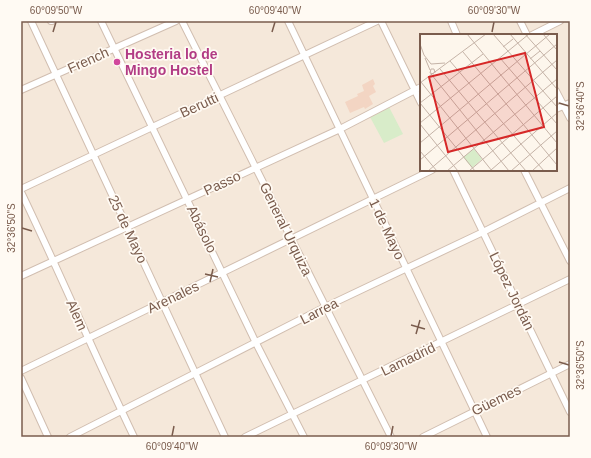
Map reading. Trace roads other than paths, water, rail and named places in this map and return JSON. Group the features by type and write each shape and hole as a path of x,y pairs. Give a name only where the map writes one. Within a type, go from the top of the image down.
{"street":[{"name":"25 de Mayo","path":"31,21 225,437"},
{"name":"Abásolo","path":"101,21 256,343 304,437"},
{"name":"French","path":"21,90 176,21"},
{"name":"General Urquiza","path":"182,21 391,437"},
{"name":"1 de Mayo","path":"288,21 487,437"},
{"name":"Berutti","path":"21,189 377,21"},
{"path":"381,21 420,102"},
{"path":"451,21 457,34"},
{"path":"520,21 526,34"},
{"path":"534,34 560,21"},
{"name":"Passo","path":"21,276 340,129 420,88"},
{"path":"557,92 567,104 570,118"},
{"path":"557,109 567,104"},
{"name":"Arenales","path":"21,371 430,171"},
{"name":"López Jordán","path":"453,171 570,412"},
{"path":"524,171 570,261"},
{"name":"Larrea","path":"70,437 325,307 483,232 570,188"},
{"name":"Alem","path":"21,192 121,412 134,437"},
{"name":"Lamadrid","path":"245,437 363,381 570,279"},
{"name":"Güemes","path":"423,437 570,364"},
{"path":"21,378 48,437"}],"place":[{"name":"Hosteria lo de Mingo Hostel","path":"117,62"}]}
